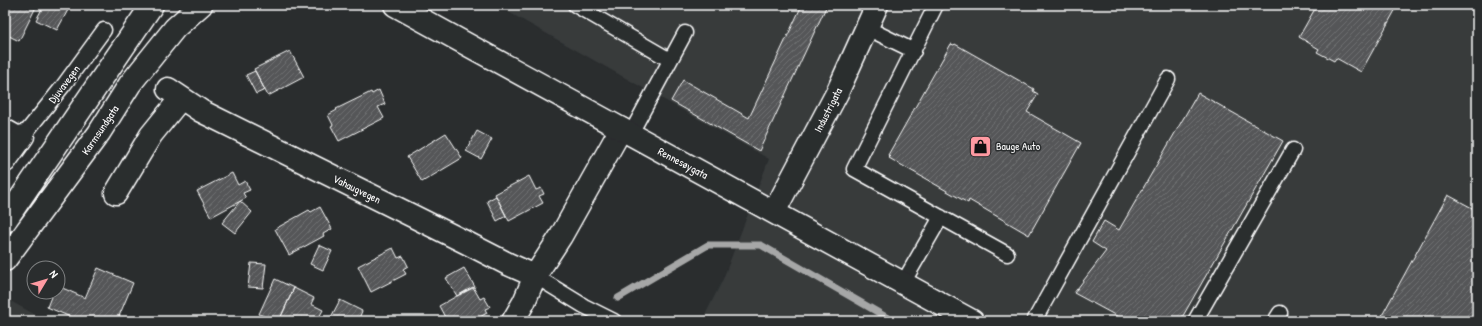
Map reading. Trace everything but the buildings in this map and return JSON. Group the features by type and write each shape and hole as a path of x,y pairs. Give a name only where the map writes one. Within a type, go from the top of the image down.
{"main road":[{"path":"5,221 152,5"},
{"name":"Karmsundgata","path":"5,260 99,133 130,84 175,28 201,5"},
{"name":"Rennesøygata","path":"395,5 972,321"},
{"name":"Industrigata","path":"774,212 837,93 868,28 877,5"},
{"name":"Vahaugvegen","path":"116,193 175,94 201,112 535,276"},
{"name":"Djuvavegen","path":"5,162 14,131"},
{"path":"513,321 524,302 535,276 626,132"}],"lane":[{"path":"575,5 670,60"},
{"path":"936,5 914,52 854,169 1007,254"},
{"path":"868,28 914,52"},
{"name":"Djuvavegen","path":"14,131 63,86 104,30"},
{"path":"626,132 670,60 685,32"},
{"path":"1034,321 1168,79"},
{"path":"1194,321 1293,150"},
{"path":"903,283 941,218"},
{"name":"Vahaugvegen","path":"535,276 584,306 614,321"}],"shaded area":[{"path":"496,5 1477,5 1477,321 702,321 723,279 769,159"},
{"path":"5,298 32,313 51,321 5,321"}],"waterway":[{"path":"618,298 708,245 761,245 893,321"}],"place":[{"name":"Bauge Auto","path":"981,146"}]}
